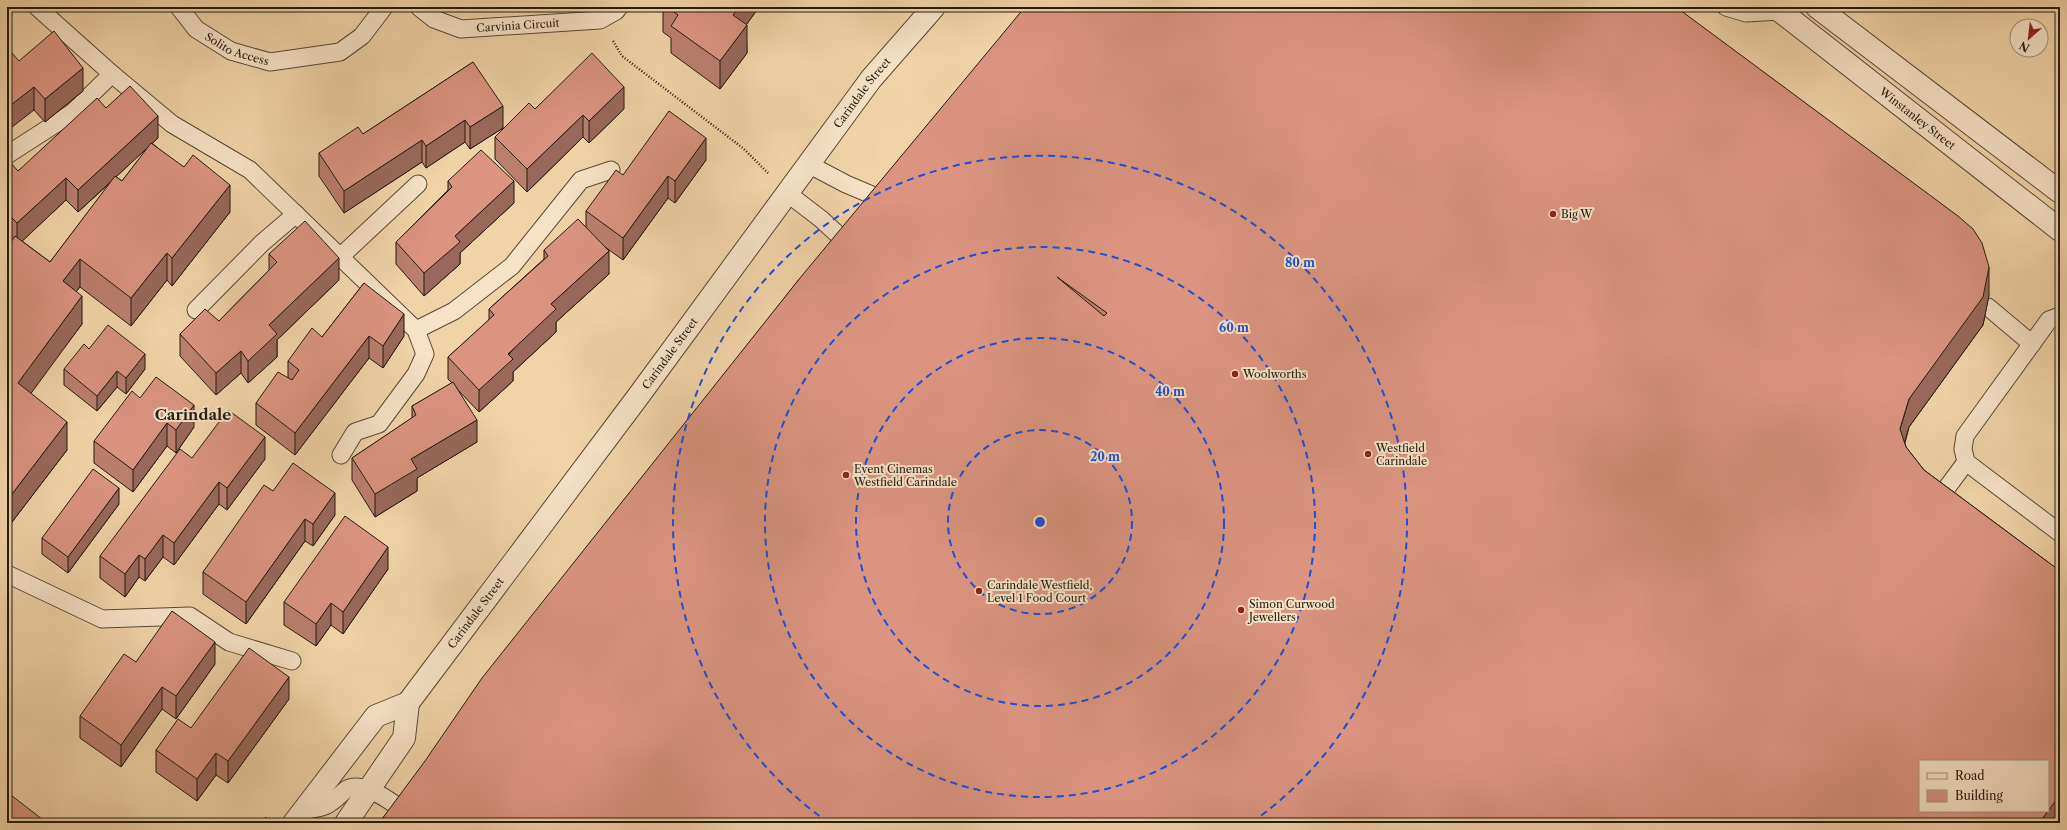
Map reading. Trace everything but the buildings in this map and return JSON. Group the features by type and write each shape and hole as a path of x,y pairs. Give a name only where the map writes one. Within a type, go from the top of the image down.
{"street":[{"name":"Carindale Street","path":"408,703 637,398 871,79 934,7"},
{"path":"1817,7 2060,192"},
{"name":"Winstanley Street","path":"1778,9 1942,140 2060,230"},
{"path":"299,817 376,716 408,703 404,738 370,790 346,823"}],"lane":[{"path":"37,7 112,74 172,124 250,170 416,330 425,354 416,374 380,424 355,432 341,455"},
{"name":"Solito Access","path":"179,7 196,29 231,51 270,62 340,52 362,36 384,7"},
{"name":"Carvinia Circuit","path":"419,7 434,19 461,29 600,20 616,11 619,7"},
{"path":"1726,7 1746,13 1778,9"},
{"path":"7,155 72,113 112,74"},
{"path":"808,164 890,206"},
{"path":"416,330 454,311 512,266 581,180 611,170"},
{"path":"340,257 418,184"},
{"path":"787,193 821,219 851,253 867,242"},
{"path":"196,310 262,243 296,214"},
{"path":"1988,307 2032,344"},
{"path":"2060,316 2050,320 2032,344 1965,436 1963,448 1966,462 2060,533"},
{"path":"1934,505 1966,462"},
{"path":"7,574 102,619 190,616 229,642 292,660"},
{"path":"299,817 330,804 348,788 358,787 370,790 391,801 412,817"}],"path":[{"path":"600,20 622,56 744,149 787,193"}],"place":[{"name":"Big W","path":"1553,214"},
{"name":"Woolworths","path":"1235,374"},
{"name":"Westfield Carindale","path":"1368,454"},
{"name":"Event Cinemas Westfield Carindale","path":"846,475"},
{"name":"Carindale Westfield, Level 1 Food Court","path":"979,591"},
{"name":"Simon Curwood Jewellers","path":"1241,610"}],"district":[{"name":"Carindale","path":"193,414"}]}
